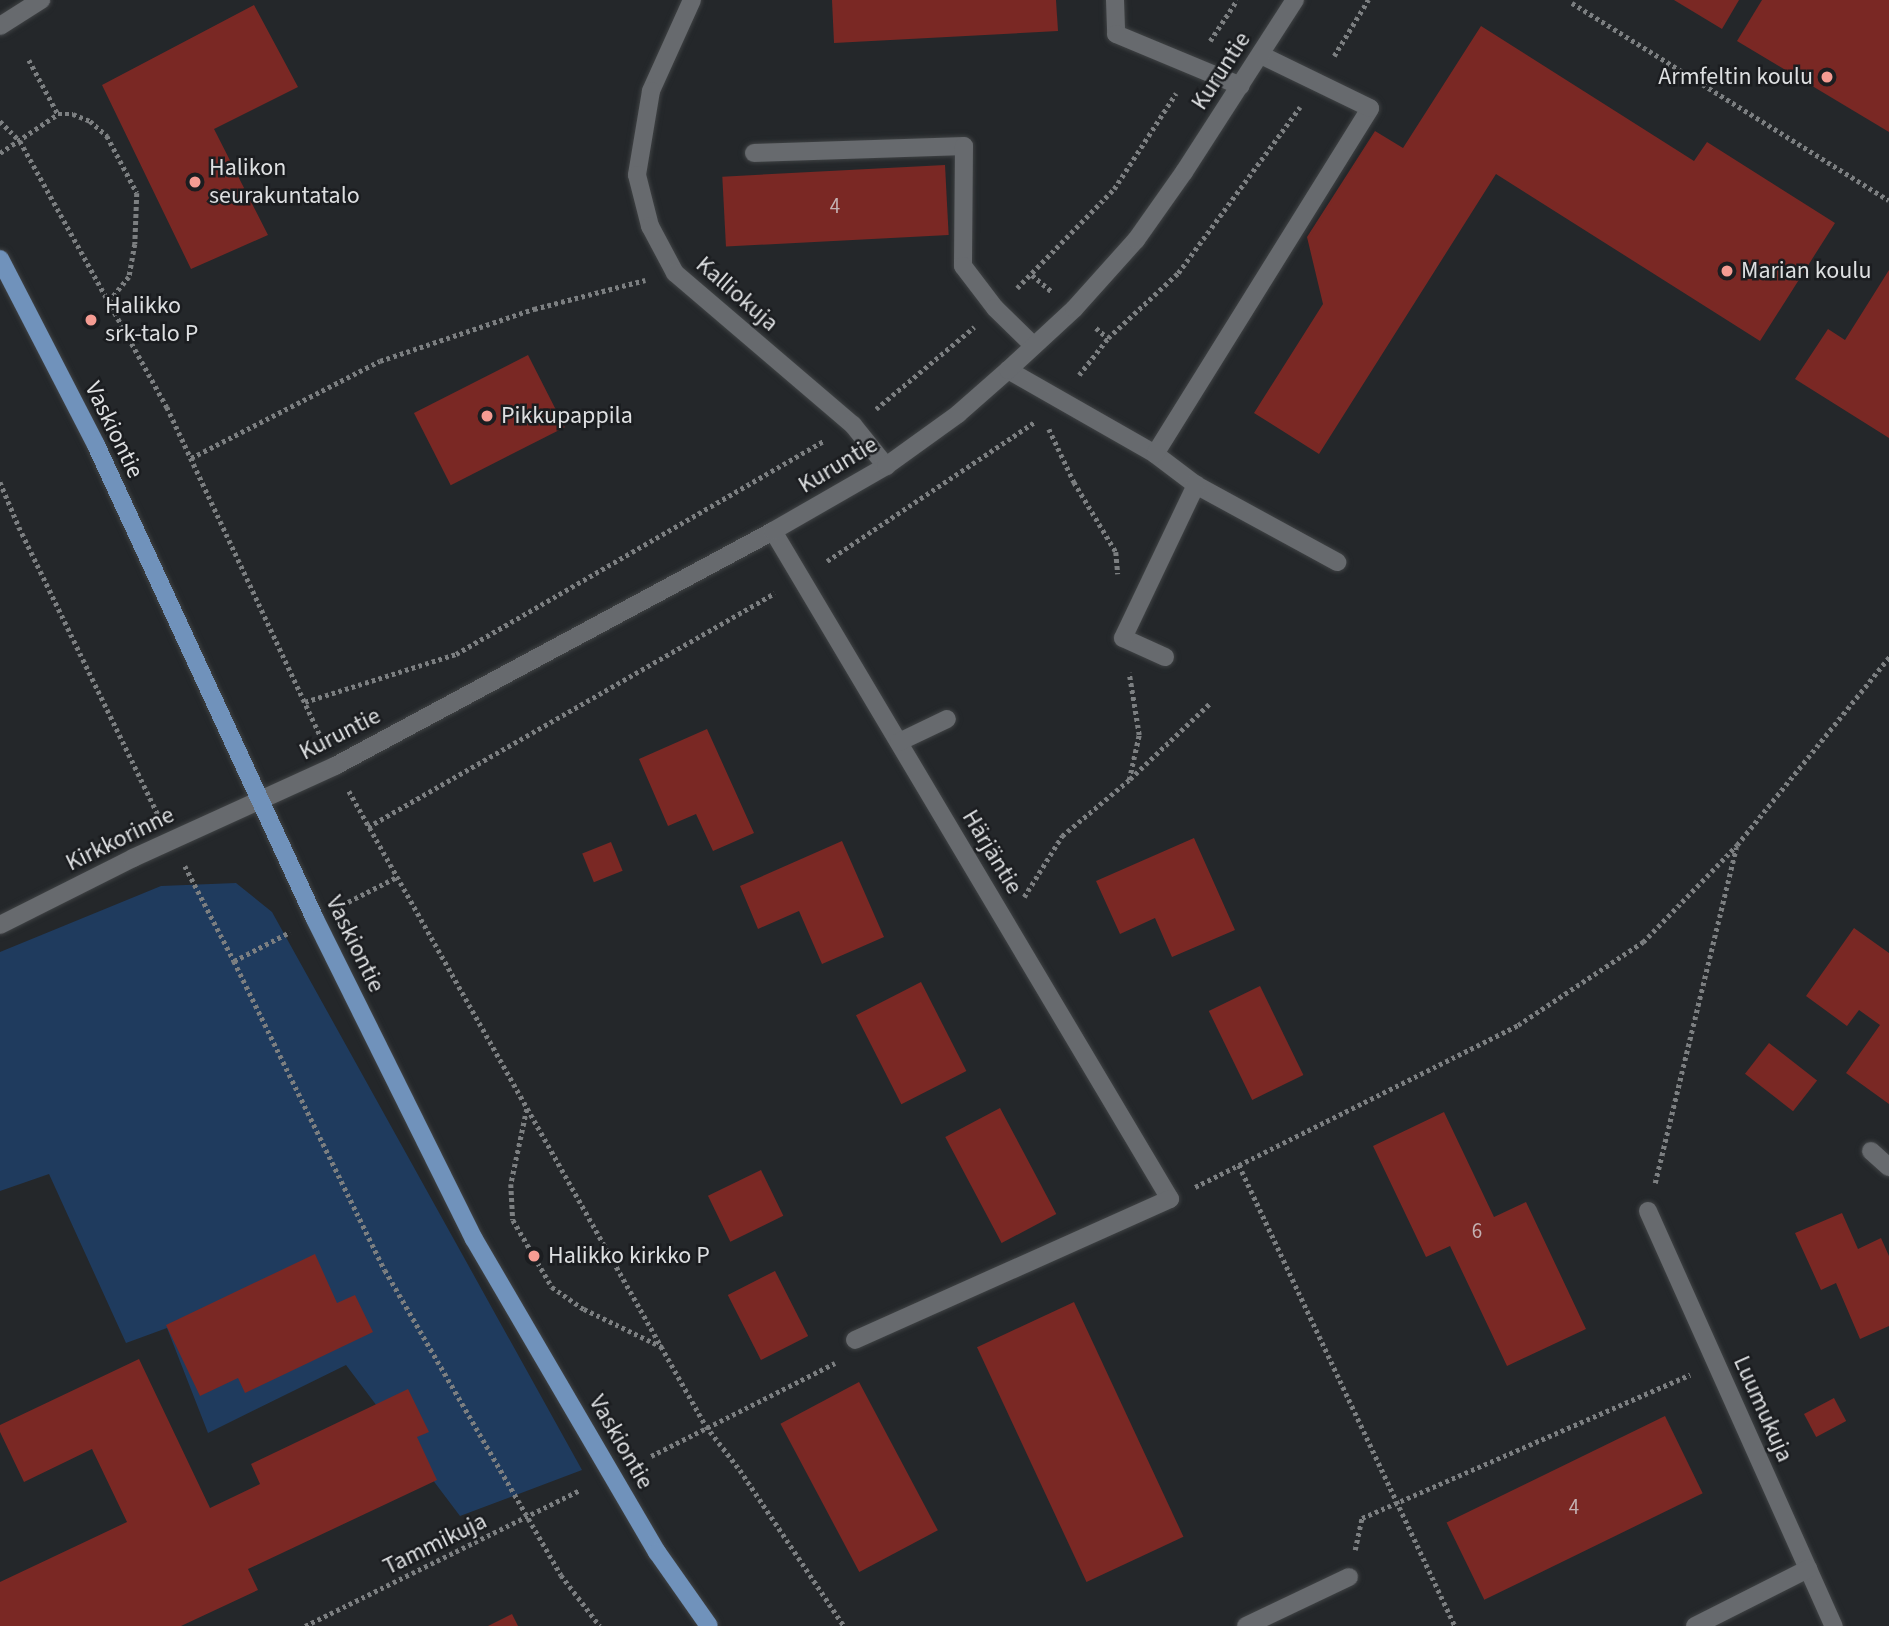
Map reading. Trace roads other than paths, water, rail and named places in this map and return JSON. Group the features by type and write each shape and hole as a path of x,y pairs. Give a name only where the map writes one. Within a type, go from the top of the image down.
{"main road":[{"name":"Vaskiontie","path":"0,259 96,445 315,919 474,1239 657,1552 709,1626"}],"street":[{"path":"0,26 41,0"},
{"name":"Kalliokuja","path":"692,0 651,91 637,175 650,226 675,273 853,425 886,466"},
{"path":"1115,0 1116,34 1241,86"},
{"name":"Kuruntie","path":"262,801 335,766 773,531 886,466 958,414 1074,309 1136,240 1241,86 1295,0"},
{"path":"1155,454 1370,108 1261,55"},
{"path":"754,153 964,146 963,265 995,308 1034,346"},
{"path":"1008,370 1155,454 1196,485 1337,562"},
{"path":"1165,657 1123,638 1196,485"},
{"name":"Härjäntie","path":"773,531 1170,1199 855,1340"},
{"path":"898,743 947,719"},
{"name":"Kirkkorinne","path":"0,925 171,841 262,801"},
{"path":"1871,1151 1889,1167"},
{"name":"Luumukuja","path":"1648,1211 1834,1626"},
{"path":"1695,1626 1808,1569"},
{"path":"1246,1626 1349,1577"}],"place":[{"name":"Armfeltin koulu","path":"1827,77"},
{"name":"Halikon seurakuntatalo","path":"195,182"},
{"name":"Marian koulu","path":"1727,271"},
{"name":"Halikko srk-talo P","path":"91,320"},
{"name":"Pikkupappila","path":"487,416"},
{"name":"Halikko kirkko P","path":"534,1256"}]}
